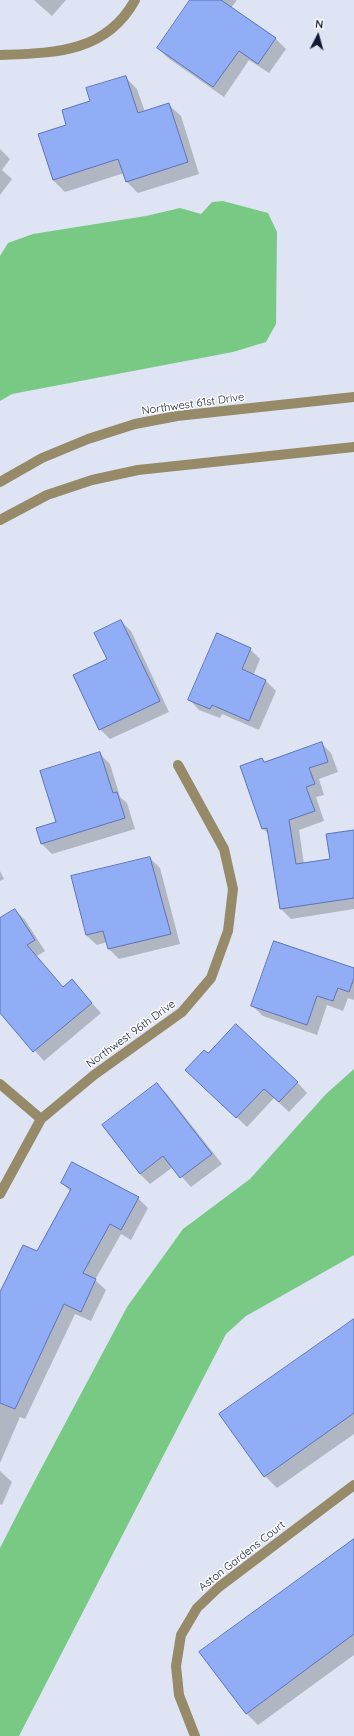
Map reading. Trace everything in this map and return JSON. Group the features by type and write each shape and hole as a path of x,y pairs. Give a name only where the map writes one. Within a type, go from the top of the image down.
{"street":[{"path":"0,55 56,52 99,39 127,15 135,0"},
{"name":"Northwest 61st Drive","path":"0,482 55,453 88,439 135,424 177,416 354,397"},
{"path":"0,520 47,495 100,478 138,470 354,447"},
{"name":"Northwest 96th Drive","path":"0,1194 41,1119 94,1075 182,1012 211,978 228,932 233,889 224,848 178,765"},
{"path":"0,1084 41,1119"},
{"name":"Aston Gardens Court","path":"195,1736 179,1695 176,1666 181,1635 197,1608 219,1587 354,1485"}],"shaded area":[{"path":"223,201 268,213 277,232 276,324 266,342 233,352 12,394 0,401 0,256 8,243 33,234 146,216 180,208 201,214 212,202"},
{"path":"354,1069 354,1255 246,1316 226,1334 19,1736 0,1736 0,1548 25,1499 127,1307 183,1229 250,1179 326,1094"}],"building":[{"path":"190,0 221,0 276,38 258,64 239,51 213,87 157,48"},
{"path":"126,76 138,113 169,103 188,162 126,182 118,159 53,180 38,134 66,125 62,110 90,101 86,88"},
{"path":"121,620 160,701 99,730 73,675 107,659 94,633"},
{"path":"217,633 251,648 242,669 266,680 249,721 212,705 210,709 188,700"},
{"path":"322,742 328,762 309,768 315,784 306,787 315,811 289,820 296,864 330,859 326,834 354,830 354,898 280,909 267,828 262,829 240,766 262,758 264,762"},
{"path":"100,752 113,793 117,792 125,818 41,844 36,828 56,822 40,771"},
{"path":"150,857 171,934 108,949 103,931 86,935 71,876"},
{"path":"15,909 35,940 27,945 63,987 72,979 92,1003 33,1052 0,1013 0,918"},
{"path":"274,941 354,968 354,978 349,992 338,988 333,1001 317,996 307,1025 251,1006"},
{"path":"236,1024 298,1082 279,1102 264,1089 236,1118 185,1070 204,1050 208,1053"},
{"path":"157,1083 212,1154 180,1178 163,1156 140,1174 102,1125"},
{"path":"72,1162 139,1197 121,1230 110,1224 83,1273 96,1279 81,1312 64,1304 15,1409 0,1403 0,1292 23,1245 37,1251 71,1189 61,1183"},
{"path":"354,1319 354,1413 264,1477 219,1414"},
{"path":"354,1539 354,1634 246,1714 199,1652"}]}
